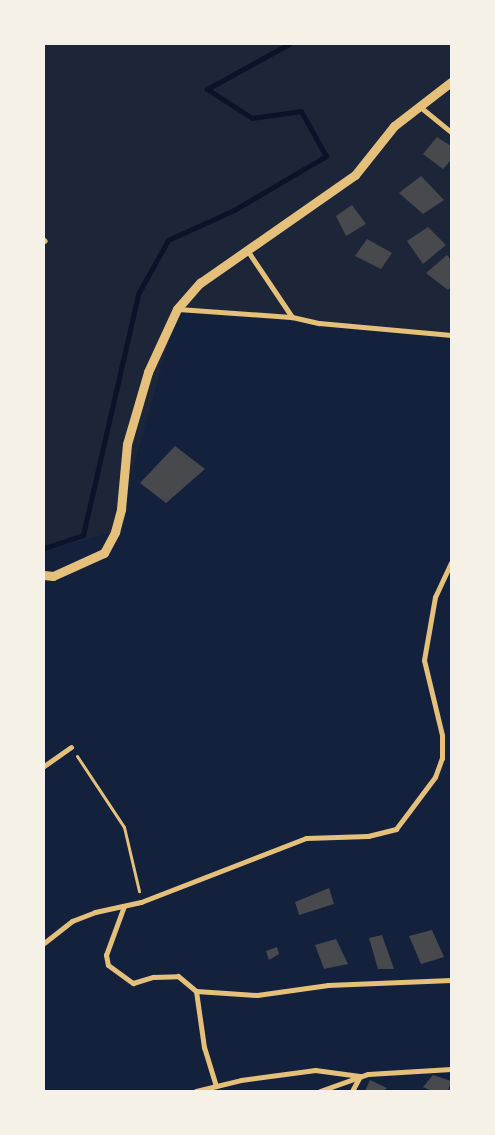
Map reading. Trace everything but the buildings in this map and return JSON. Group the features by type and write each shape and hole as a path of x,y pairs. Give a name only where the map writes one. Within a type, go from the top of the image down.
{"street":[{"path":"44,576 53,576 104,553 115,532 129,436 148,372 178,309 200,283 355,175 394,126 451,82"},
{"path":"419,106 451,132"},
{"path":"247,250 292,317"},
{"path":"178,309 292,317 319,323 451,336"},
{"path":"44,943 72,921 141,902 306,838 368,836 396,829 429,785 442,758 442,735 424,660 435,597 451,563"},
{"path":"44,766 71,747"},
{"path":"124,906 108,945 108,965 133,983 153,977 178,976 196,991 257,995 328,985 451,980"},
{"path":"196,991 204,1046 216,1086"},
{"path":"196,1091 315,1070 360,1076 451,1069"},
{"path":"320,1091 360,1076"},
{"path":"352,1091 360,1076"}],"path":[{"path":"71,747 124,827 141,902"}],"shaded area":[{"path":"44,44 451,44 451,338 178,309 115,532 44,550"}],"waterway":[{"path":"44,548 83,535 138,294 168,240 234,210 326,156 301,111 252,118 207,89 289,44"}]}
